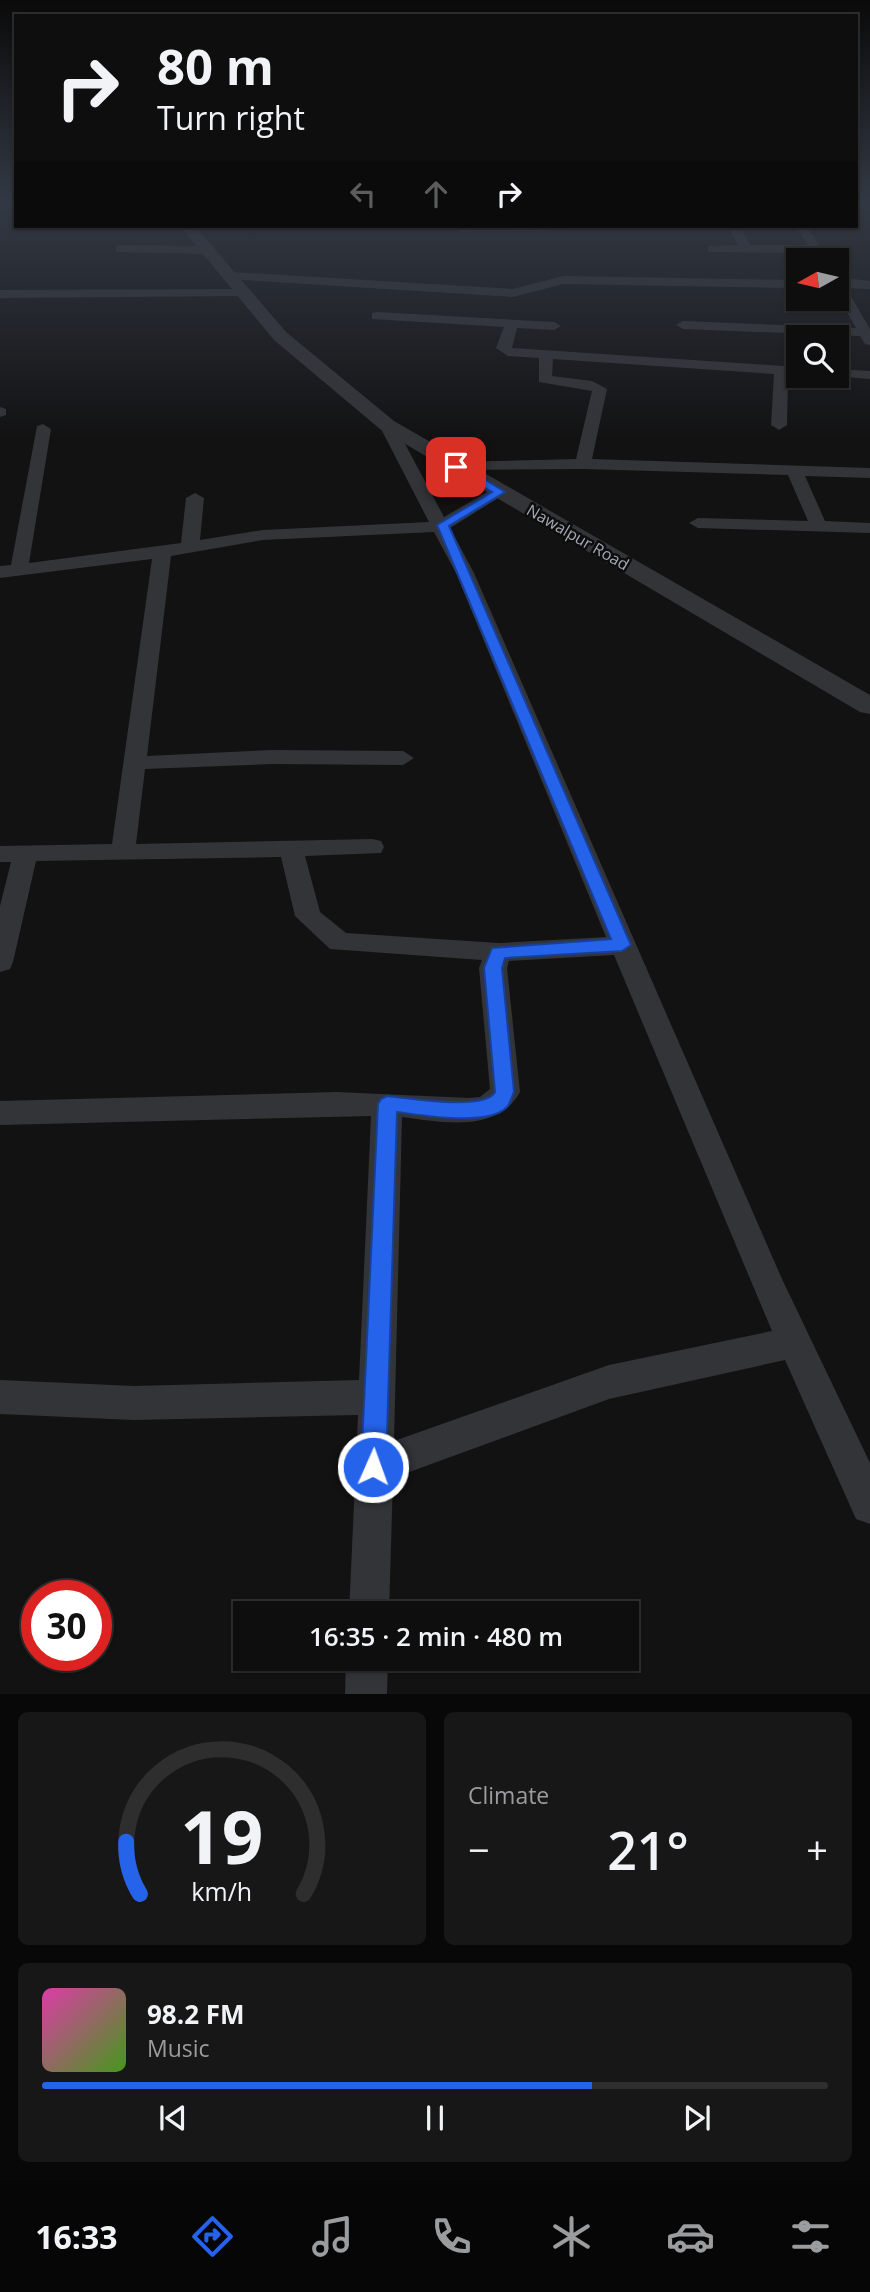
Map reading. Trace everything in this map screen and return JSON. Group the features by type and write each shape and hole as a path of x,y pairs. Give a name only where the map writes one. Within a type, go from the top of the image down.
{"street":[{"name":"Nawalpur Road","path":"234,281 280,336 387,425 870,706"},
{"path":"0,294 237,284 520,293 537,291 547,283 557,281"},
{"path":"625,281 786,284"},
{"path":"849,284 870,285"},
{"path":"849,305 867,337"},
{"path":"377,316 554,326"},
{"path":"512,324 504,351 546,356 786,370"},
{"path":"683,325 867,337"},
{"path":"546,356 544,379 593,385 600,389 583,464"},
{"path":"779,425 781,370"},
{"path":"849,374 870,375"},
{"path":"387,425 443,525 794,1342 870,1505"},
{"path":"19,570 43,429"},
{"path":"456,467 583,464 870,473"},
{"path":"794,469 819,527"},
{"path":"0,572 162,552 263,535 380,532 443,525 500,492"},
{"path":"190,547 195,498"},
{"path":"698,523 870,528"},
{"path":"123,850 162,552"},
{"path":"136,763 272,757 403,758"},
{"path":"0,962 13,854 372,847"},
{"path":"291,848 308,916 339,942 499,952 622,945"},
{"path":"0,1113 387,1104 469,1111 489,1109 500,1102 505,1092 493,968 499,952"},
{"path":"369,1601 387,1104"},
{"path":"373,1467 609,1382 794,1342"},
{"path":"0,1397 134,1403 375,1397"},
{"path":"366,1693 367,1671"}],"route":[{"path":"373,1467 387,1104 469,1111 489,1109 500,1102 505,1092 493,968 494,958 499,952 510,949 622,945 466,573 443,525 500,492 456,467"}]}
